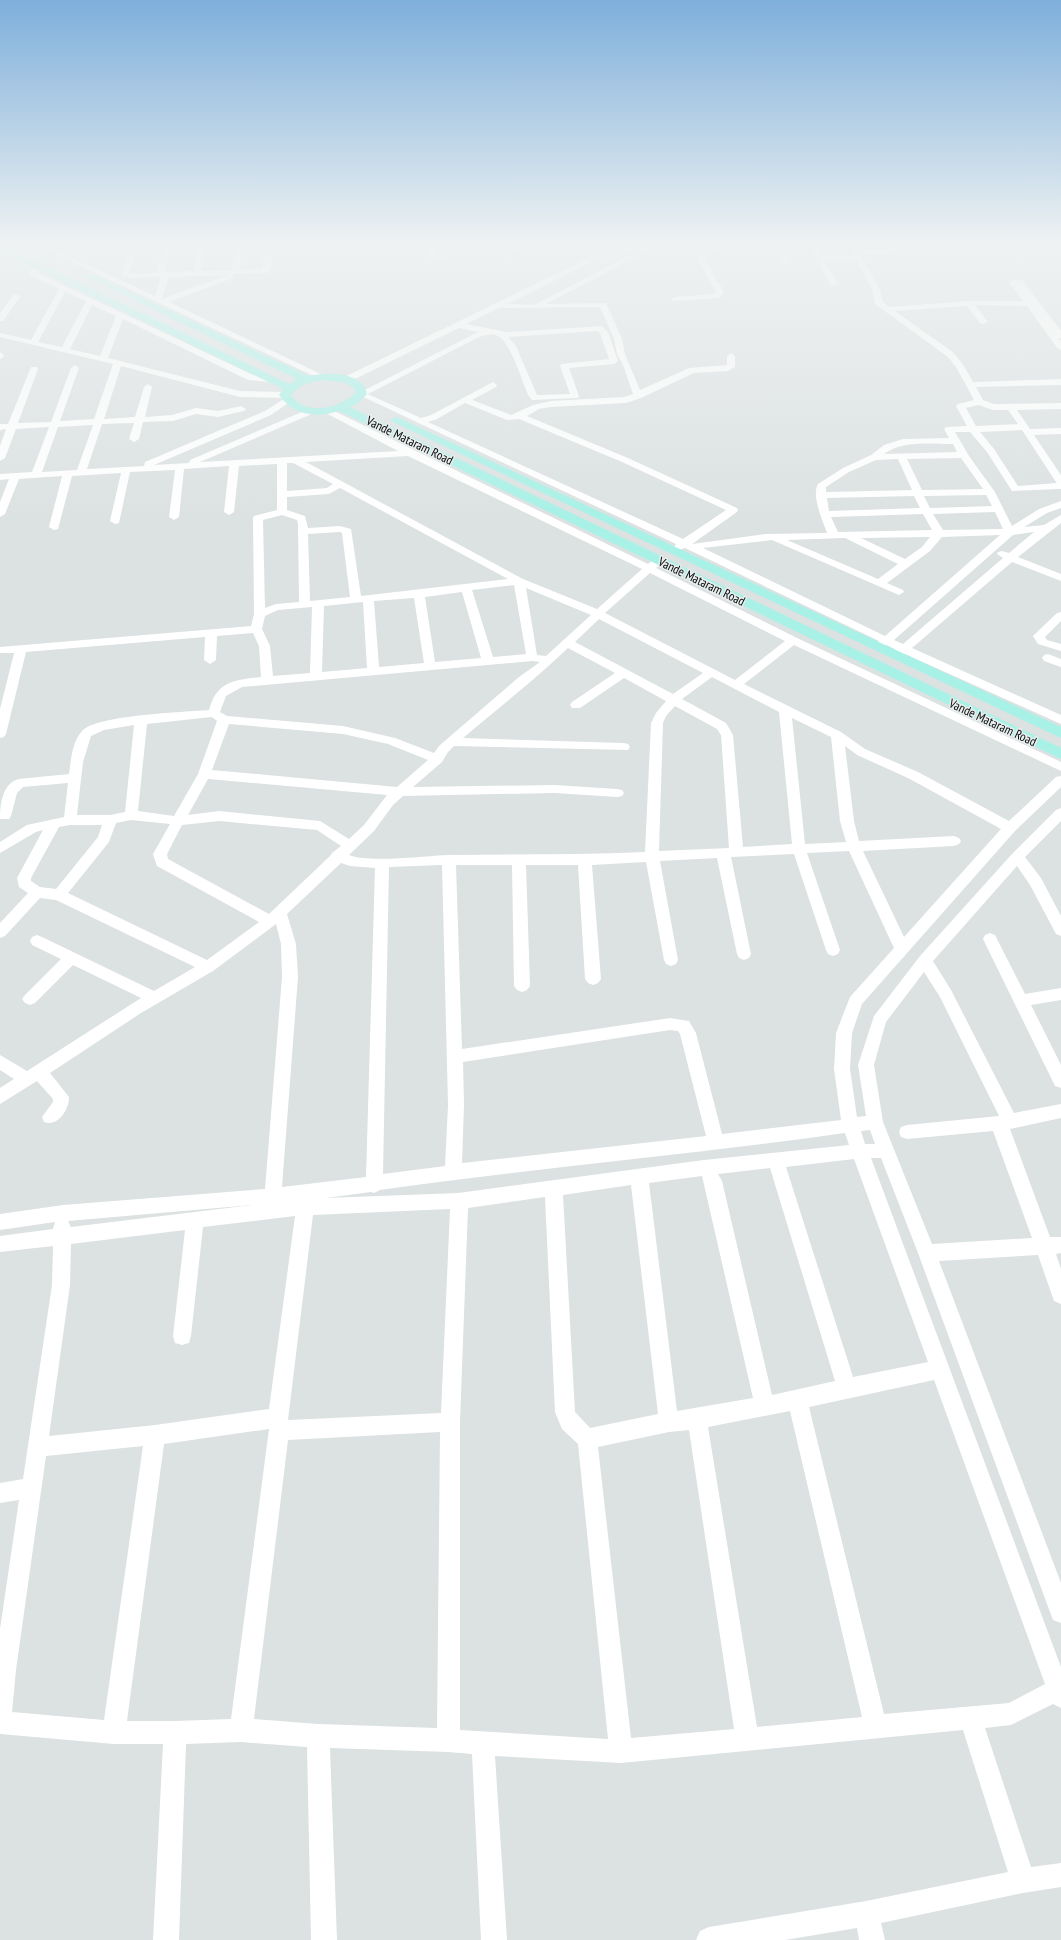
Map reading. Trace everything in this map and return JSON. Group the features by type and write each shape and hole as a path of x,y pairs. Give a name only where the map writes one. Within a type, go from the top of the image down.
{"main road":[{"path":"183,337 270,379 287,394 297,408 311,411 334,411 359,394"},
{"path":"219,337 306,379 333,377"},
{"name":"Vande Mataram Road","path":"333,377 356,384 359,394 900,652 1061,733"},
{"path":"287,394 306,379"},
{"name":"Vande Mataram Road","path":"334,411 660,560 1061,754"}],"street":[{"path":"6,337 118,362 240,394 287,394"},
{"path":"33,343 37,337"},
{"path":"65,350 72,337"},
{"path":"103,359 112,337"},
{"path":"163,337 251,378 270,379"},
{"path":"241,337 333,377 354,376 434,337"},
{"path":"333,377 415,337"},
{"path":"359,394 452,337"},
{"path":"359,394 473,337"},
{"path":"503,337 512,346 532,395 535,398 575,396 564,366 614,361 606,337"},
{"path":"617,337 621,354 627,365 638,396"},
{"path":"926,337 945,349 960,366 979,402"},
{"path":"1054,337 1061,347"},
{"path":"465,400 510,418 519,416 536,407 551,404 626,400 638,396 692,370 728,368 730,367 731,356"},
{"path":"81,473 99,423 118,362"},
{"path":"36,475 75,368"},
{"path":"0,458 34,369"},
{"path":"970,385 1061,382"},
{"path":"421,420 434,417 493,385"},
{"path":"134,439 148,388"},
{"path":"115,521 131,470 268,413 287,394"},
{"path":"359,394 421,420 682,547 772,537 1010,532 1046,528"},
{"path":"1060,407 993,406 979,402 961,406 973,429 991,451 1011,485 1015,489 1061,486"},
{"path":"1011,407 1061,482"},
{"path":"0,426 99,423 173,418 201,411 218,414 241,409"},
{"path":"180,466 311,411"},
{"path":"199,459 224,452 302,421 334,411 410,453 793,640 1061,767"},
{"path":"519,416 625,460 733,510 682,547"},
{"path":"1010,532 990,492 964,455 949,429 1026,429 1061,431"},
{"path":"345,456 383,439"},
{"path":"834,536 821,495 821,486 846,470 874,457 887,447 903,442 956,441"},
{"path":"0,477 410,453"},
{"path":"874,457 964,455"},
{"path":"901,456 917,493 939,533"},
{"path":"287,460 340,484 519,581 599,614 785,710 837,735 861,752 913,775 1010,828"},
{"path":"282,512 282,494 287,460"},
{"path":"229,512 234,463"},
{"path":"174,517 180,466"},
{"path":"54,527 68,473"},
{"path":"0,514 15,476"},
{"path":"282,494 329,491 340,484"},
{"path":"821,495 990,492"},
{"path":"882,644 1010,532 1043,511 1061,504"},
{"path":"826,514 998,509"},
{"path":"256,629 260,614 258,603 258,518 282,512 301,518 304,531 306,604"},
{"path":"1061,518 1046,528 900,652 1061,720"},
{"path":"304,531 340,529 347,531 362,599 373,670"},
{"path":"879,583 926,549 939,533"},
{"path":"847,535 907,564"},
{"path":"772,537 899,592"},
{"path":"990,550 1061,578"},
{"path":"0,1097 34,1077 155,998 208,967 274,917 368,828 388,802 437,759 443,749 450,742 524,680 537,671 546,660 568,643 648,568 660,560"},
{"path":"260,614 276,607 419,594 519,581"},
{"path":"519,581 532,657"},
{"path":"466,588 488,662"},
{"path":"419,594 430,667"},
{"path":"316,676 318,604"},
{"path":"1061,615 1039,636 1042,642 1061,648"},
{"path":"0,650 256,629"},
{"path":"256,629 262,636 266,646 267,679"},
{"path":"210,660 211,633"},
{"path":"736,685 793,640"},
{"path":"568,643 722,726 727,735 729,852 744,954"},
{"path":"0,734 21,649"},
{"path":"273,1196 290,977 290,946 287,928 274,917 162,862 160,854 180,821 204,774 219,717 218,698 224,689 240,683 267,679 430,667 532,657 546,660"},
{"path":"1048,658 1061,663"},
{"path":"671,960 652,856 656,723 658,716 673,700 712,672"},
{"path":"576,705 624,673"},
{"path":"0,686 12,685"},
{"path":"785,710 799,849 832,950"},
{"path":"70,820 80,748 86,733 109,725 141,720 219,717 343,730 391,741 437,759"},
{"path":"131,815 141,720"},
{"path":"837,735 847,821 854,847 902,948"},
{"path":"450,742 624,747"},
{"path":"204,774 400,792 554,789 617,793"},
{"path":"4,816 12,792 19,784 76,778"},
{"path":"0,1723 114,1732 175,1733 241,1730 318,1736 448,1740 483,1744 621,1751 1011,1714 1060,1693 850,1125 842,1069 844,1033 855,1001 1010,828 1061,780"},
{"path":"1061,813 1016,857 925,960 891,1003 879,1020 866,1064 875,1122 927,1253 1061,1612"},
{"path":"0,848 32,828 70,820 110,820 131,815 180,821 219,816 320,826 349,845"},
{"path":"59,896 104,839 110,820"},
{"path":"54,823 24,878 24,883 37,892 59,896 208,967"},
{"path":"337,856 350,862 382,863 449,860 584,860 954,841"},
{"path":"1016,857 1036,882 1061,930"},
{"path":"449,860 456,1105 453,1172"},
{"path":"518,860 522,986"},
{"path":"584,860 593,979"},
{"path":"374,1185 382,863"},
{"path":"0,932 37,892"},
{"path":"990,939 1061,1081"},
{"path":"37,941 155,998"},
{"path":"30,999 71,958"},
{"path":"925,960 946,994 1004,1123 1053,1245 1061,1295"},
{"path":"1021,1001 1061,994"},
{"path":"455,1056 670,1024 683,1025 688,1033 716,1143"},
{"path":"0,1062 34,1077 61,1097 61,1104 50,1117"},
{"path":"907,1132 1004,1123 1061,1111"},
{"path":"0,1222 63,1213 273,1196 374,1185 453,1172 716,1143 875,1122"},
{"path":"0,1244 60,1235 305,1207 458,1201 707,1168 860,1151 886,1151"},
{"path":"776,1160 847,1388"},
{"path":"707,1168 713,1181 765,1406"},
{"path":"640,1177 641,1200 669,1422"},
{"path":"554,1189 565,1412 569,1422 587,1438 621,1751"},
{"path":"448,1740 450,1422 459,1223 458,1201"},
{"path":"241,1730 305,1207"},
{"path":"0,1720 5,1670 61,1286 60,1235 63,1213"},
{"path":"182,1336 195,1220"},
{"path":"927,1253 1053,1245"},
{"path":"587,1438 797,1400 847,1388 940,1370"},
{"path":"797,1400 876,1727"},
{"path":"697,1419 747,1739"},
{"path":"38,1447 278,1424 450,1422"},
{"path":"114,1732 155,1435"},
{"path":"0,1493 31,1488"},
{"path":"970,1717 1023,1880"},
{"path":"166,1940 175,1733"},
{"path":"318,1736 324,1940"},
{"path":"483,1744 494,1940"},
{"path":"709,1940 866,1914 1023,1880 1061,1875"},
{"path":"866,1914 872,1940"}]}
